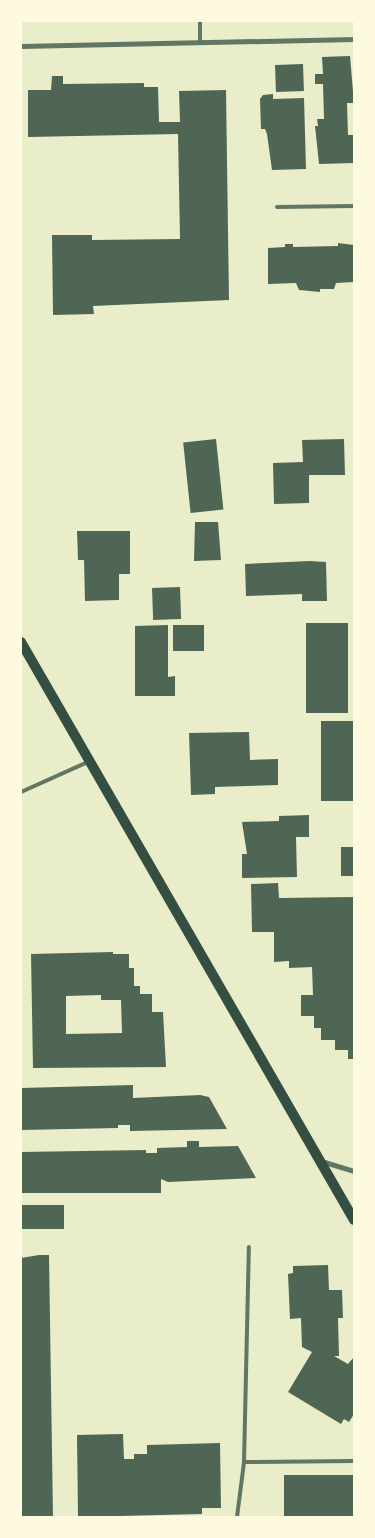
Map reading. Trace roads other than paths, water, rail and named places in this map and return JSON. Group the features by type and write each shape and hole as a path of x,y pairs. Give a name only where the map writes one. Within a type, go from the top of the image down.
{"main road":[{"path":"21,642 354,1220"}],"street":[{"path":"21,46 354,39"},
{"path":"320,1161 354,1171"}],"lane":[{"path":"200,21 200,42"},
{"path":"277,207 354,206"},
{"path":"21,792 90,761"},
{"path":"237,1517 244,1462 249,1247"},
{"path":"244,1462 354,1461"}]}
